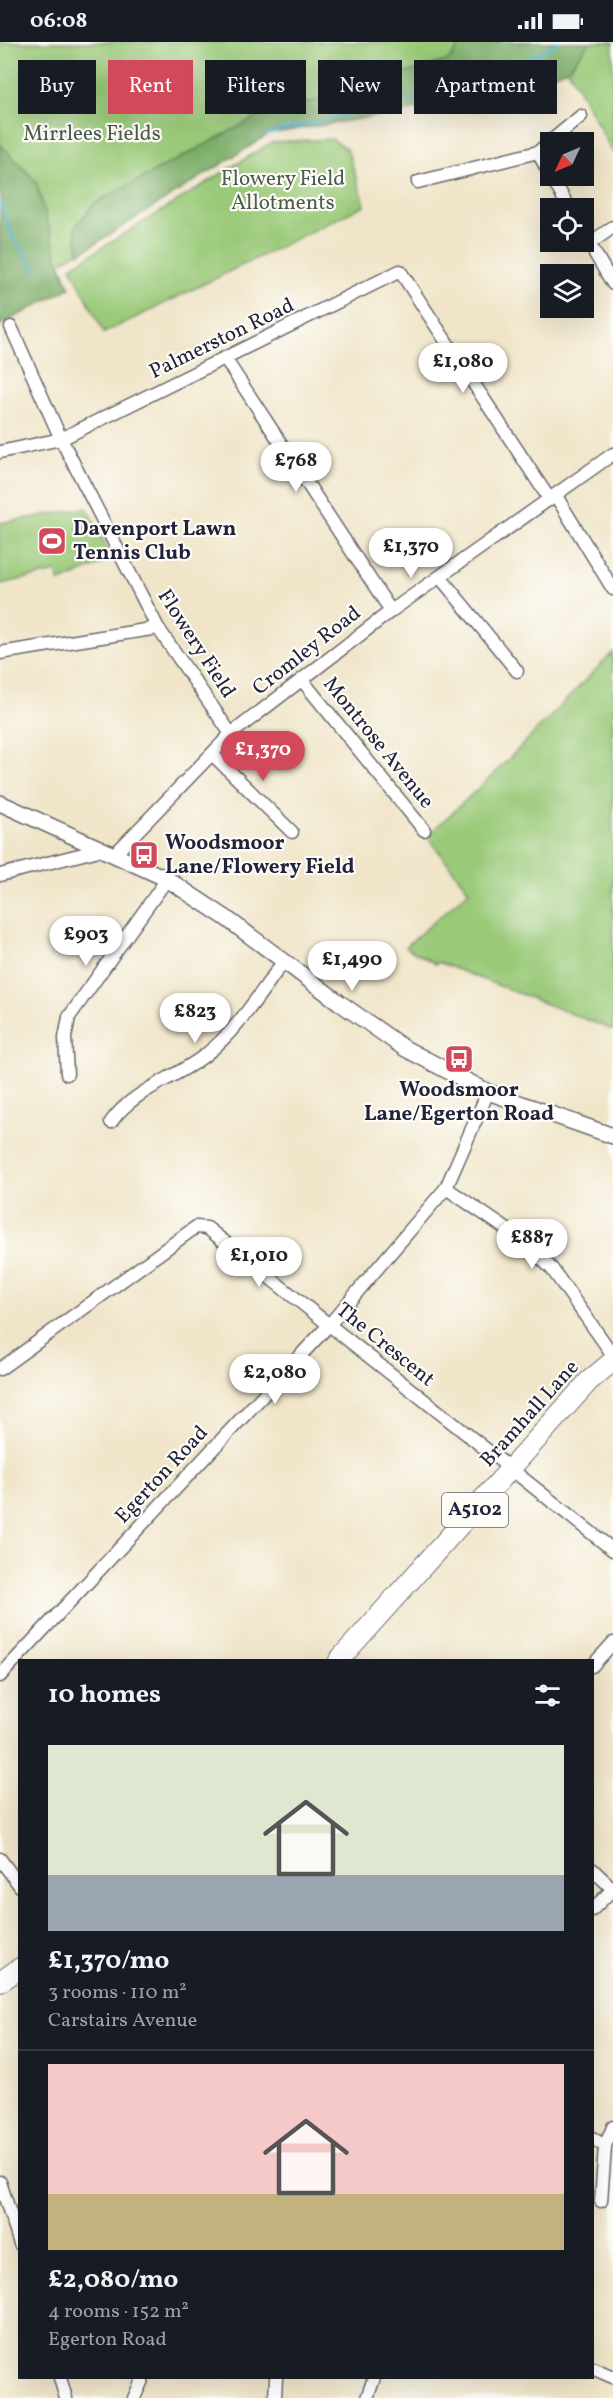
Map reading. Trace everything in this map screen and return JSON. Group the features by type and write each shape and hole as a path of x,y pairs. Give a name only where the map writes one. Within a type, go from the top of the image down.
{"main road":[{"name":"Bramhall Lane","path":"340,1659 589,1381 613,1361"},
{"path":"0,1982 18,1969"}],"street":[{"path":"418,182 538,152 581,116"},
{"path":"538,152 540,156"},
{"path":"594,236 613,227"},
{"path":"593,252 613,284"},
{"name":"Palmerston Road","path":"0,452 61,439 226,360 400,272 553,498"},
{"name":"Flowery Field","path":"11,327 61,439 158,628 231,734"},
{"path":"226,360 391,611"},
{"name":"Cromley Road","path":"231,734 391,611 613,454"},
{"path":"553,498 613,589"},
{"path":"440,577 517,671"},
{"path":"0,653 158,628"},
{"name":"Montrose Avenue","path":"302,680 424,830"},
{"path":"115,854 231,734"},
{"path":"212,754 292,832"},
{"path":"0,803 166,879 226,918 397,1043 488,1092 613,1136"},
{"path":"0,875 99,850"},
{"path":"67,1074 65,1038 69,1017 166,879"},
{"path":"111,1122 121,1108 204,1057 229,1034 284,960"},
{"name":"Egerton Road","path":"0,1676 329,1325 446,1188 488,1092"},
{"path":"446,1188 522,1239 552,1269 613,1355"},
{"name":"The Crescent","path":"0,1369 196,1227 207,1228 613,1550"},
{"path":"594,1664 613,1643"},
{"path":"0,1859 18,1883"},
{"path":"594,1871 613,1889 594,1909"},
{"path":"602,2202 605,2146 613,2127"},
{"path":"594,2139 605,2146"},
{"path":"0,2182 16,2215"},
{"path":"594,2369 613,2377"},
{"path":"60,2379 66,2398"},
{"path":"134,2398 143,2379"},
{"path":"275,2398 276,2379"},
{"path":"367,2398 374,2379"}],"green space":[{"name":"Mirrlees Fields","path":"0,42 613,42 613,153 568,69 584,50 545,60 414,60 414,93 402,96 402,60 318,60 318,114 332,114 265,131 60,263 70,288 0,325"},
{"path":"462,42 590,42 568,69 557,73 557,60 449,60"},
{"path":"414,71 414,110 402,112 402,74"},
{"path":"318,99 318,114 388,114 269,134 79,254 75,227 95,203 253,119 270,114 306,114 306,103"},
{"name":"Flowery Field Allotments","path":"332,139 347,149 365,205 104,333 71,267 272,142"},
{"path":"0,144 36,181 59,263 70,288 0,325"},
{"name":"Davenport Lawn Tennis Club","path":"87,508 113,559 60,582 56,572 0,584 0,523"},
{"path":"613,652 613,1030 438,962 436,964 405,947 469,891 427,836 496,772"}],"waterway":[{"path":"266,134 483,83 559,42"},
{"path":"0,203 13,237 36,270"}],"place":[{"name":"Davenport Lawn Tennis Club","path":"52,541"},
{"name":"Woodsmoor Lane/Flowery Field","path":"144,855"},
{"name":"Woodsmoor Lane/Egerton Road","path":"459,1059"}]}
